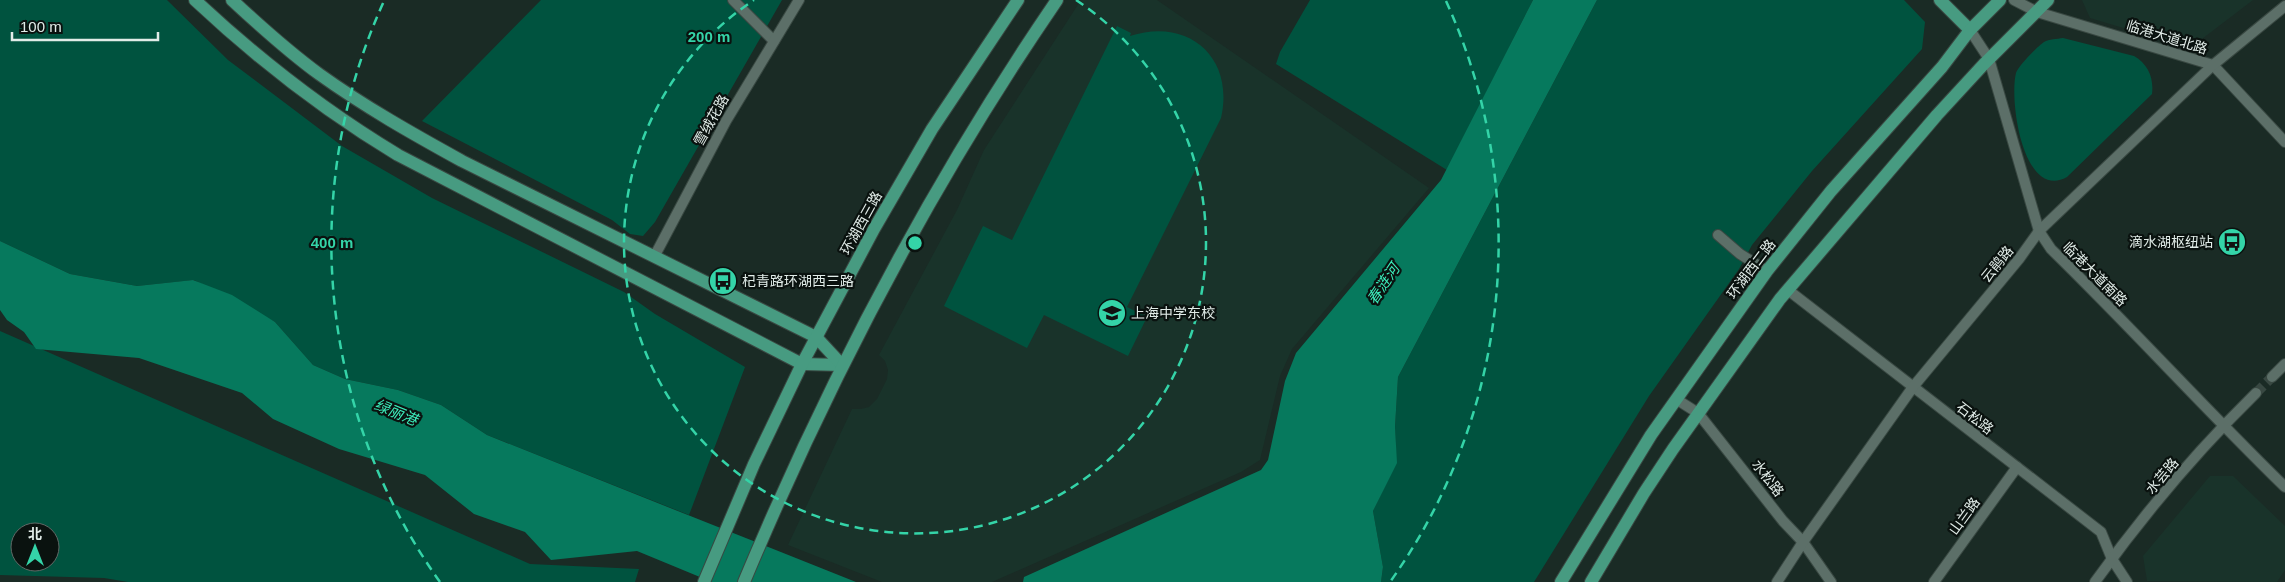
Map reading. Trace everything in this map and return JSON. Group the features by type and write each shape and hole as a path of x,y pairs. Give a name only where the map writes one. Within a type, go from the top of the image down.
{"main road":[{"path":"195,0 289,83 361,133 472,194 802,364 842,365"},
{"path":"232,0 266,31 318,73 410,133 654,257 816,336 842,365"},
{"name":"环湖西三路","path":"704,582 728,525 816,336 874,229 932,129 1018,0"},
{"path":"744,582 761,540 868,313 972,132 1057,0"},
{"path":"1940,0 1970,30"},
{"name":"环湖西二路","path":"1561,582 1625,475 1676,399 1767,271 1831,191 1942,67 1970,30 2000,0"},
{"path":"1592,582 1644,493 1698,413 1788,290 1937,115 2048,0"}],"street":[{"path":"733,0 774,41"},
{"name":"雪绒花路","path":"654,257 726,120 799,0"},
{"name":"临港大道北路","path":"2014,0 2037,12 2213,65 2285,142"},
{"name":"云鹃路","path":"1777,582 1803,542 1913,387 2019,259 2038,231 2213,65 2285,6"},
{"name":"临港大道南路","path":"1970,30 1989,59 2038,231 2050,249 2184,383 2222,426 2285,487"},
{"path":"1718,235 1740,254 1767,271"},
{"name":"石松路","path":"1788,290 2101,532 2112,559 2128,582"},
{"path":"2272,377 2285,364"},
{"name":"水芸路","path":"2095,582 2222,426 2256,393"},
{"name":"水松路","path":"1676,399 1698,413 1783,521 1803,542 1831,582"},
{"name":"山兰路","path":"1934,582 2017,467"}],"shaded area":[{"path":"0,0 167,0 228,60 342,146 432,198 624,292 655,314 745,367 689,515 487,435 441,405 398,390 345,379 313,365 275,322 194,280 137,286 70,274 0,241"},
{"path":"541,0 782,0 655,222 643,236 630,234 612,220 422,121"},
{"name":"上海中学东校","path":"1081,0 1157,0 1429,188 1292,349 1280,376 1260,460 1241,472 992,582 882,582 788,545 852,409 869,407 877,399 887,379 888,370 885,361 879,355 957,210 984,150"},
{"path":"1310,0 1533,0 1447,170 1276,64 1280,52"},
{"path":"1597,0 1904,0 1925,22 1922,49 1812,171 1752,245 1739,269 1649,396 1534,582 1381,582 1383,567 1373,511 1396,463 1395,427 1398,377"},
{"path":"2082,0 2253,0 2190,48 2090,18"},
{"path":"1117,26 1131,33 1130,36 1151,32 1171,32 1188,38 1202,47 1214,60 1221,77 1223,96 1221,118 1127,307 1147,317 1128,356 1044,315 1027,348 944,306 983,226 1012,240"},
{"path":"2063,38 2134,56 2139,59 2151,77 2152,94 2067,177 2052,181 2039,175 2030,162 2022,144 2017,124 2014,86 2016,73 2024,61 2041,44 2046,41"},
{"path":"0,331 530,564 639,569 635,582 128,582 104,578 0,575"},
{"path":"2210,476 2233,476 2285,526 2285,570 2277,582 2147,581 2143,556"}],"water":[{"name":"春涟河","path":"1533,0 1597,0 1398,377 1395,427 1397,463 1373,511 1383,567 1381,582 1023,582 1024,577 1261,470 1268,460 1285,381 1296,353 1441,180"},
{"name":"绿丽港","path":"0,241 70,274 137,286 193,280 232,295 275,322 313,365 345,379 398,390 441,405 487,435 856,582 712,582 637,551 551,560 525,532 474,514 425,475 339,449 273,419 242,393 139,358 36,349 24,332 7,320 0,310"}],"tunnel":[{"path":"2256,393 2272,377"}],"place":[{"name":"滴水湖枢纽站","path":"2232,242"},
{"name":"杞青路环湖西三路","path":"723,281"},
{"name":"上海中学东校","path":"1112,313"}]}
